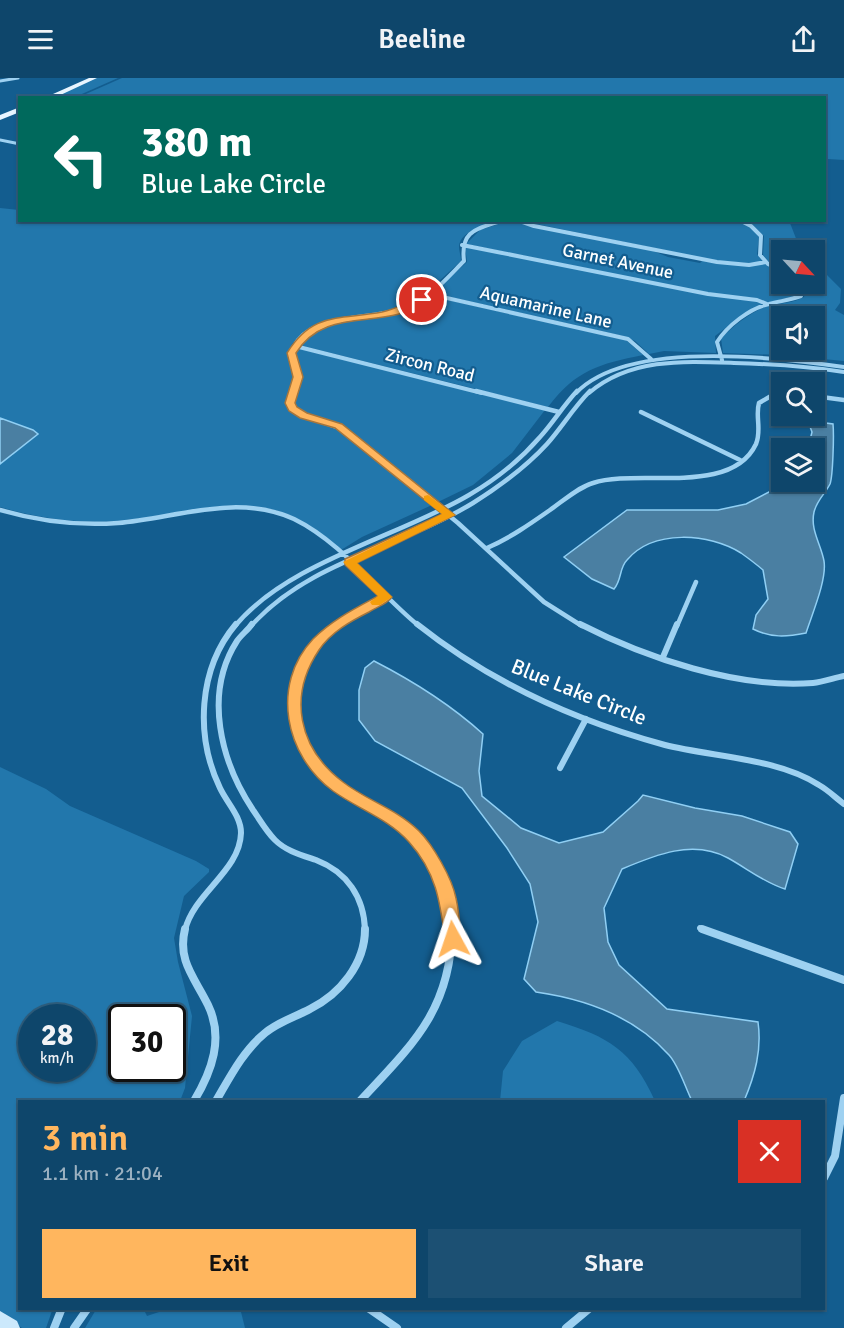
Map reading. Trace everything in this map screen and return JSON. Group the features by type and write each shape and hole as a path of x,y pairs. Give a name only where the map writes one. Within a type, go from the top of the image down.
{"main road":[{"path":"52,96 94,78"},
{"path":"0,118 18,110"},
{"path":"0,1320 10,1328"}],"street":[{"path":"0,81 18,78"},
{"path":"0,140 18,144"},
{"path":"499,222 478,230 466,239 462,244 464,261 429,294 412,305 399,310 323,324 308,332 295,346 292,359 298,377 290,403 292,408 303,416 339,426 450,515 487,548 526,589 590,630 663,657 726,675 768,682 811,684 844,676"},
{"path":"523,222 717,262 749,265 766,262"},
{"path":"744,222 751,225 762,236 760,255 771,265"},
{"name":"Garnet Avenue","path":"462,244 708,294 754,299 767,304"},
{"name":"Aquamarine Lane","path":"429,294 622,337 633,342 651,359"},
{"path":"722,361 718,337 751,312 767,304 787,302 801,294"},
{"name":"Zircon Road","path":"295,346 559,412"},
{"path":"194,1100 212,1065 216,1035 211,1011 186,968 182,954 184,931 196,900 234,858 241,836 238,817 216,779 206,746 204,722 209,674 216,654 229,632 256,602 289,580 473,493 512,465 533,445 578,389 607,371 651,359 802,362 844,367"},
{"path":"217,1100 244,1056 260,1038 279,1024 317,1006 335,993 356,965 363,944 363,912 350,885 328,865 292,852 272,837 231,774 224,756 219,726 220,691 224,670 231,652 245,630 263,610 288,592 450,515 500,487 524,468 558,430 587,392 600,382 634,368 722,361 844,372"},
{"path":"487,548 521,531 591,484 625,477 692,478 712,474 740,460 749,453 759,435 756,408 758,403 771,396"},
{"path":"825,397 844,400"},
{"path":"641,412 740,460"},
{"name":"Blue Lake Circle","path":"0,510 55,522 116,523 218,507 252,508 276,512 299,521 318,533 386,597 440,642 497,678 586,719 666,745 795,773 818,784 844,804"},
{"path":"663,657 696,582"},
{"path":"361,1100 406,1051 436,1008 446,981 452,954 451,909 440,875 414,836 389,816 338,786 314,763 298,732 293,697 301,667 324,635 349,616 386,597"},
{"path":"560,768 586,719"},
{"path":"700,928 844,980"},
{"path":"825,1176 835,1156 844,1098"},
{"path":"54,1328 61,1310"},
{"path":"74,1328 87,1310"},
{"path":"371,1310 397,1328"},
{"path":"566,1328 588,1310"}],"shaded area":[{"path":"96,78 118,78 77,96 55,96"},
{"path":"122,78 844,78 844,160 828,159 826,166 826,96 81,96"},
{"path":"0,208 18,210 18,222 496,222 475,229 464,236 459,246 461,261 426,293 409,304 382,313 347,317 305,331 292,344 288,359 295,377 287,402 289,409 301,417 336,427 432,505 362,537 341,550 313,528 286,514 260,507 207,508 117,521 87,522 28,514 0,507 0,464 13,455 6,422 0,418"},
{"path":"505,222 513,222 651,250 668,257 700,263 703,260 717,263 765,264 771,267 771,294 798,294 768,303 754,298 709,293 466,244 480,230"},
{"path":"526,222 738,222 748,226 759,236 757,254 763,262 718,261"},
{"path":"746,222 800,222 790,223 797,240 771,240 771,264 763,255 764,236 753,225"},
{"path":"465,246 707,295 754,300 763,304 748,311 715,336 716,353 664,351 649,354 635,341 623,336 433,293 467,262"},
{"path":"825,274 841,289 840,303 835,310 844,315 844,361 825,359 825,306 771,306 771,355 723,353 721,338 751,314 770,305 792,302 804,297 805,294 825,294"},
{"path":"430,296 626,340 643,355 590,370 568,385 548,407 299,345 310,334 324,326 397,311"},
{"path":"297,348 545,410 512,453 473,485 438,502 342,425 306,414 296,408 294,403 302,377 295,359"},
{"path":"0,418 38,434 0,464"},
{"path":"833,424 833,464 830,484 825,492 825,438 810,438 812,432 810,426"},
{"path":"771,491 825,492 817,504 813,519 816,537 823,555 823,578 806,633 779,636 753,629 756,615 768,599 763,570 741,553 713,541 682,537 651,543 638,550 627,560 614,589 592,579 564,557 627,510 718,510 746,504"},
{"path":"374,661 403,677 458,713 483,734 479,771 482,796 521,828 559,843 603,832 643,795 695,808 742,816 790,832 798,844 785,889 715,852 688,849 661,854 622,869 604,908 608,942 619,965 667,1009 758,1022 757,1062 744,1100 692,1100 673,1060 641,1030 591,1005 536,992 524,979 538,922 530,884 507,848 462,788 375,741 359,720 359,690 365,668"},
{"path":"0,767 46,789 70,806 196,861 209,869 209,872 184,896 174,938 192,1016 186,1078 186,1004 108,1004 108,1082 186,1082 180,1100 18,1100 18,1310 52,1310 46,1328 22,1328 0,1313"},
{"path":"557,1021 591,1033 628,1057 654,1100 500,1100 503,1071 522,1041"},
{"path":"96,1310 144,1310 147,1316 165,1310 240,1310 245,1328 85,1328"}],"slow traffic":[{"path":"376,602 386,597 349,562 450,515 428,498"}],"route":[{"path":"422,300 383,314 323,324 297,341 292,353 298,377 290,403 292,408 303,416 339,426 450,515 349,562 386,597 340,622 316,644 298,675 293,709 302,743 321,771 353,796 399,823 414,836 428,854 440,875 448,896 453,923 453,939"}]}
